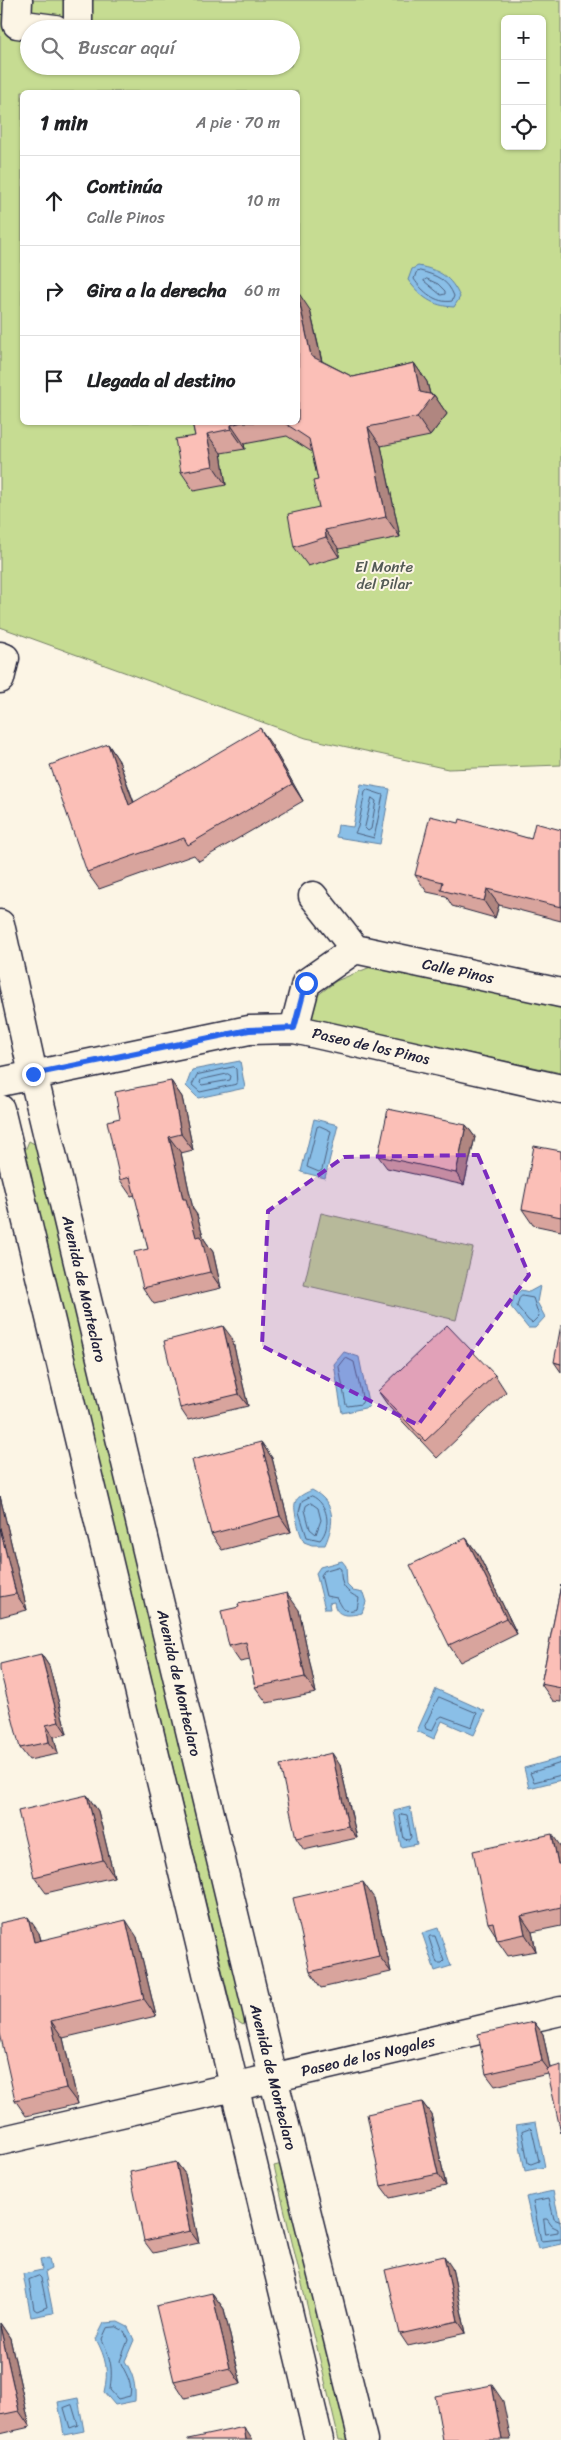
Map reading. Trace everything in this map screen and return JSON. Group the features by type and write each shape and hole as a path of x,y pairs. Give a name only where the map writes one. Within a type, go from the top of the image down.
{"street":[{"path":"18,0 17,24 20,24"},
{"path":"78,0 78,20"},
{"path":"0,656 5,658 0,679"},
{"path":"294,1028 306,983 355,949 313,896"},
{"name":"Avenida de Monteclaro","path":"0,924 33,1074 273,2077 363,2440"},
{"name":"Calle Pinos","path":"355,949 561,993"},
{"name":"Paseo de los Pinos","path":"0,1082 249,1030 294,1028 561,1089"},
{"path":"0,1109 319,2440"},
{"name":"Paseo de los Nogales","path":"0,2141 561,2011"}],"highlighted area":[{"path":"478,1155 529,1275 418,1425 262,1346 268,1211 344,1157"}],"green space":[{"name":"El Monte del Pilar","path":"0,0 561,0 561,765 448,769 306,738 0,627"},
{"path":"373,966 561,1008 561,1073 311,1019 318,995 336,981"},
{"path":"29,1141 40,1147 250,2015 243,2025 234,2019 24,1153"},
{"path":"321,1213 473,1248 456,1320 304,1285"},
{"path":"286,2163 354,2440 339,2440 274,2166"}],"water":[{"path":"418,266 439,272 449,279 460,297 454,307 439,305 428,300 413,286 408,280 412,269"},
{"path":"361,784 390,789 380,844 336,837 338,825 353,827"},
{"path":"240,1061 245,1088 198,1098 186,1086 192,1070"},
{"path":"314,1119 338,1125 325,1178 301,1172"},
{"path":"540,1286 537,1302 545,1317 535,1328 528,1328 511,1307 514,1296 521,1290 529,1292"},
{"path":"344,1352 359,1357 369,1407 342,1413 334,1364"},
{"path":"312,1490 326,1501 331,1514 331,1529 325,1545 312,1545 304,1542 297,1522 295,1505 297,1499"},
{"path":"342,1561 346,1566 347,1585 353,1591 363,1593 366,1602 362,1613 344,1615 337,1611 334,1602 329,1603 330,1609 325,1609 316,1573 320,1567"},
{"path":"436,1689 485,1711 474,1735 442,1721 434,1739 417,1731"},
{"path":"561,1758 561,1780 529,1788 524,1768"},
{"path":"410,1807 417,1844 401,1847 394,1811"},
{"path":"438,1928 451,1966 435,1971 422,1933"},
{"path":"536,2122 545,2167 525,2171 516,2125"},
{"path":"553,2191 561,2228 561,2244 538,2249 526,2197"},
{"path":"49,2258 51,2269 45,2272 53,2313 31,2317 23,2274 42,2270 40,2259"},
{"path":"118,2322 128,2327 134,2340 125,2361 133,2380 135,2401 115,2405 104,2392 106,2365 96,2339 104,2323"},
{"path":"78,2398 84,2431 64,2435 58,2402"}],"building":[{"path":"300,304 311,356 353,377 414,363 420,392 434,395 417,417 368,427 386,517 325,530 326,537 294,547 288,514 319,507 313,481 318,480 309,439 288,425 300,425"},
{"path":"193,425 231,425 231,429 207,434 213,466 181,472 175,439 195,436"},
{"path":"260,728 292,784 188,845 184,838 87,872 50,765 108,744 129,805"},
{"path":"430,816 459,823 460,819 531,839 535,823 561,830 561,907 487,889 484,901 441,890 443,882 415,875"},
{"path":"171,1081 181,1134 169,1137 183,1199 186,1199 196,1237 201,1236 210,1272 143,1288 134,1252 148,1249 130,1177 120,1180 107,1121 120,1118 115,1092"},
{"path":"388,1109 466,1125 456,1173 378,1156"},
{"path":"534,1146 561,1151 561,1217 522,1209"},
{"path":"447,1325 495,1375 425,1441 378,1391"},
{"path":"561,1325 561,1364 554,1362"},
{"path":"223,1326 239,1394 180,1408 164,1341"},
{"path":"261,1442 280,1516 211,1534 192,1460"},
{"path":"0,1528 16,1594 0,1597"},
{"path":"466,1538 506,1618 449,1645 410,1565"},
{"path":"561,1585 561,1688 541,1684"},
{"path":"287,1593 305,1677 255,1687 246,1642 229,1646 221,1611 239,1607 238,1604"},
{"path":"41,1654 59,1722 46,1725 49,1742 20,1748 0,1664"},
{"path":"332,1753 348,1826 296,1838 280,1765"},
{"path":"87,1795 103,1860 34,1877 18,1811"},
{"path":"552,1834 558,1864 561,1864 561,1907 521,1916 525,1934 497,1940 493,1922 488,1923 473,1851"},
{"path":"363,1882 379,1956 310,1972 293,1898"},
{"path":"28,1917 34,1942 126,1920 144,1999 51,2021 66,2088 15,2100 0,2033 0,1923"},
{"path":"534,2022 542,2061 486,2074 478,2034"},
{"path":"561,2065 561,2133 547,2069"},
{"path":"422,2102 438,2174 381,2186 367,2114"},
{"path":"176,2162 190,2231 144,2241 130,2172"},
{"path":"444,2256 458,2321 400,2334 385,2270"},
{"path":"212,2293 230,2368 174,2381 156,2306"},
{"path":"0,2326 19,2411 0,2415"},
{"path":"492,2385 502,2440 443,2440 435,2396"},
{"path":"244,2427 246,2440 188,2440 188,2439"}],"route":[{"path":"33,1074 249,1030 294,1028 306,983"}]}
